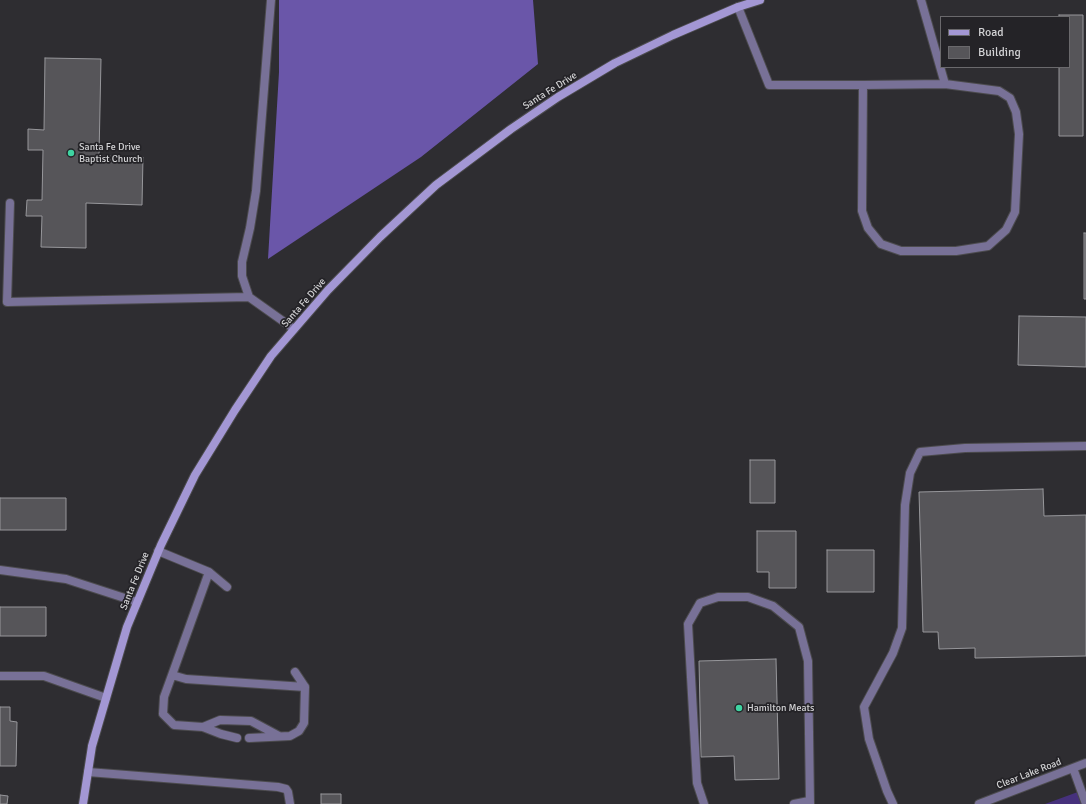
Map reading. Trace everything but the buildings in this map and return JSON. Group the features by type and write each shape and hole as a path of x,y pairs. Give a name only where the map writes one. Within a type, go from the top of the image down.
{"main road":[{"name":"Santa Fe Drive","path":"83,804 92,746 127,627 158,551 195,474 271,356 328,290 380,237 436,184 511,128 558,97 615,63 673,35 748,2 760,0"}],"street":[{"path":"271,0 256,191 250,228 242,262 242,276 249,297 294,329"},
{"path":"921,0 940,66"},
{"path":"738,7 769,85 863,86 945,84 999,91 1010,98 1016,112 1019,134 1015,212 1006,230 988,246 956,251 901,251 881,244 868,228 862,211 863,86"},
{"path":"940,68 945,84"},
{"path":"10,203 7,302 249,297"},
{"path":"893,804 869,739 864,707 893,653 902,628 905,505 910,473 920,452 965,448 1086,446"},
{"path":"158,551 209,572 227,587"},
{"path":"0,570 66,580 137,602"},
{"path":"209,572 164,697 163,714 174,725 203,727 237,738"},
{"path":"704,804 697,783 688,624 700,603 718,597 748,597 773,606 799,627 808,661 809,802 794,804"},
{"path":"249,738 290,736 298,731 304,723 305,687 295,672"},
{"path":"172,674 186,679 305,687"},
{"path":"0,676 44,676 106,698"},
{"path":"203,727 220,720 251,721 281,736"},
{"name":"Clear Lake Road","path":"979,804 1086,763"},
{"path":"1073,768 1086,804"},
{"path":"88,772 278,787 286,789 290,804"}],"shaded area":[{"path":"279,0 533,0 538,64 421,157 268,259 279,72"},
{"path":"1086,789 1086,804 1045,804"}],"place":[{"name":"Santa Fe Drive Baptist Church","path":"71,153"},
{"name":"Hamilton Meats","path":"739,708"}]}
